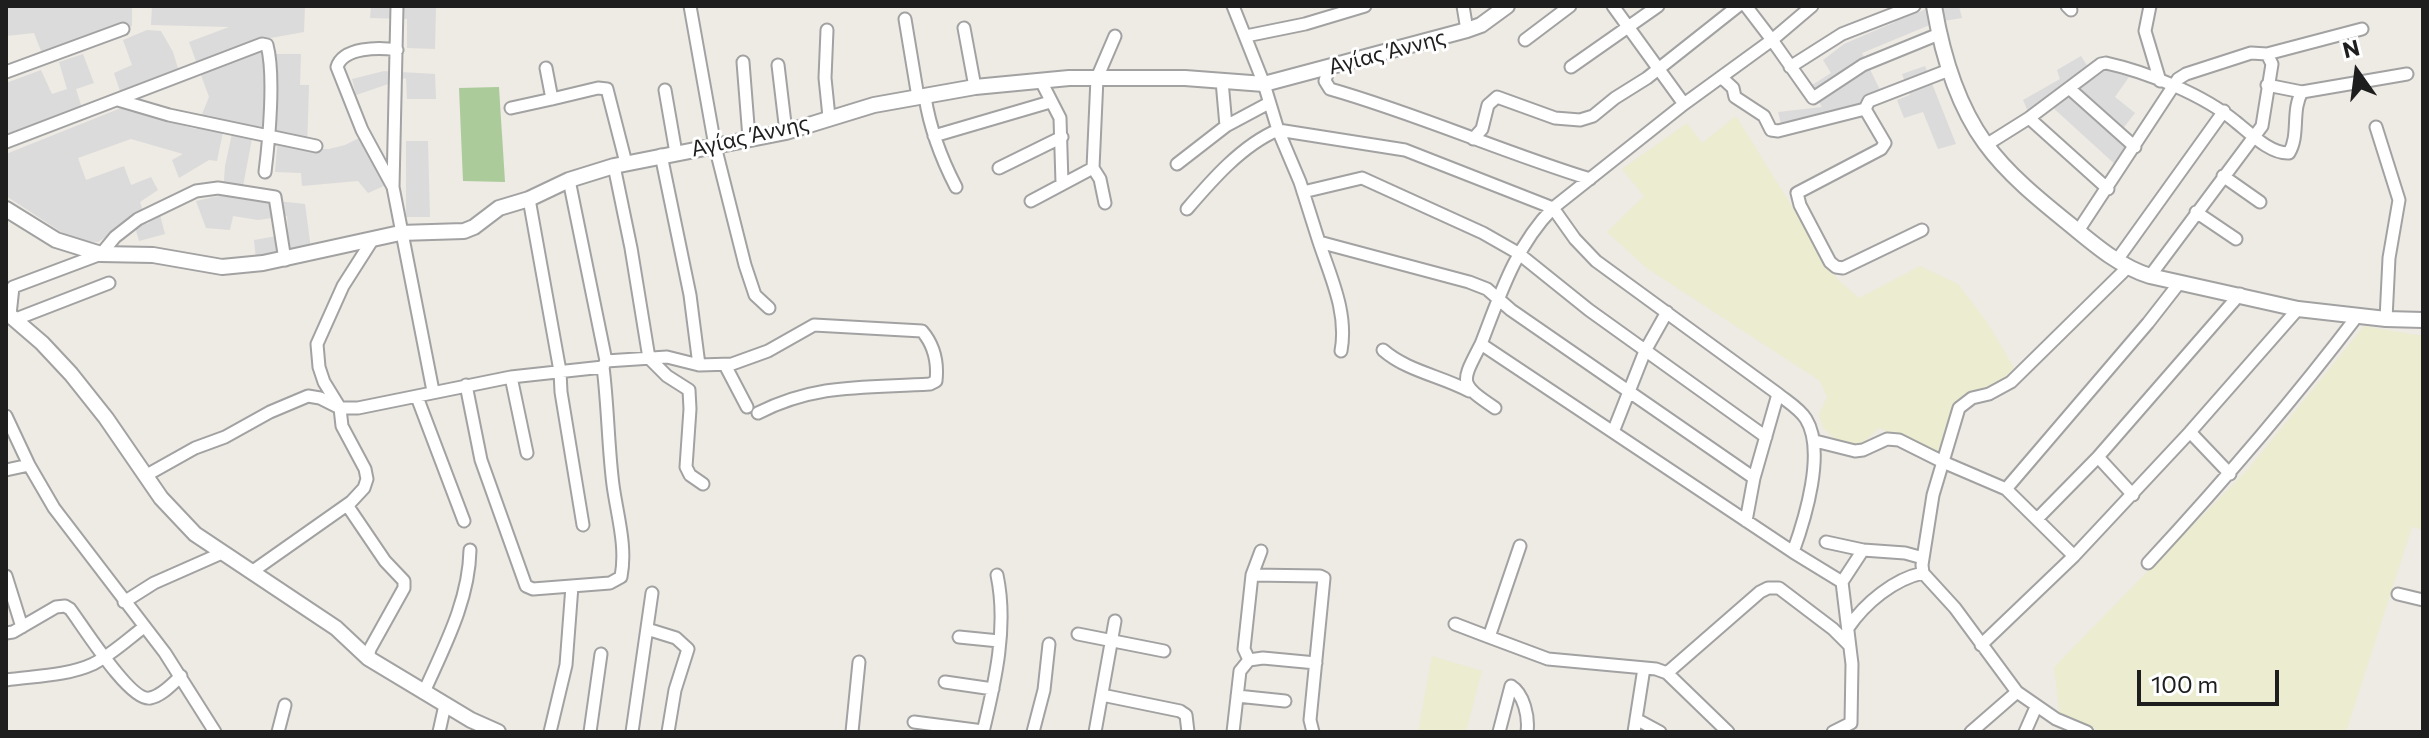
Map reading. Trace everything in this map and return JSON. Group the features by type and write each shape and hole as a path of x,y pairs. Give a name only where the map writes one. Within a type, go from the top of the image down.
{"street":[{"path":"397,6 393,187 433,391"},
{"path":"690,6 715,146 751,287 769,308"},
{"path":"1233,6 1303,192 1343,315 1341,351"},
{"path":"1246,36 1305,24 1365,6"},
{"path":"1463,6 1467,30"},
{"name":"Αγίας Άννης","path":"6,209 56,240 101,254 153,255 222,267 285,260 400,233 464,231 499,208 620,164 786,132 874,105 975,87 1041,81 1185,78 1264,84 1467,30 1481,25 1507,6"},
{"path":"1525,40 1570,6"},
{"path":"1613,6 1684,104"},
{"path":"1571,67 1658,6"},
{"path":"1473,139 1482,129 1488,105 1494,98 1555,118 1580,120 1593,116 1738,6"},
{"path":"1746,6 1810,96 1815,98 1863,65 1939,34"},
{"path":"1469,391 1466,377 1528,235 1553,208 1812,6"},
{"path":"1790,67 1883,12 1914,6"},
{"path":"1934,6 1949,70 1986,145 2018,179 2122,264 2150,276 2298,309 2423,320"},
{"path":"2150,6 2145,31 2160,81"},
{"path":"905,19 922,97 944,164 956,187"},
{"path":"964,28 975,87"},
{"path":"6,72 123,29"},
{"path":"2078,231 2178,79 2251,53 2267,54 2362,29"},
{"path":"827,30 825,78 829,117"},
{"path":"1105,203 1100,179 1093,168 1097,78 1115,36"},
{"path":"6,142 262,44 268,50 270,135 265,172"},
{"path":"393,187 362,130 337,67 339,60 347,54 397,50"},
{"path":"2150,276 2262,126 2272,64 2267,54"},
{"path":"743,62 749,138"},
{"path":"1986,145 2106,63 2187,91 2224,111 2277,151 2289,153 2294,145 2298,99 2302,92"},
{"path":"778,65 786,132"},
{"path":"1329,67 1325,81 1330,89 1590,179"},
{"path":"546,68 552,99"},
{"path":"1721,77 1733,88 1735,97 1764,116 1771,130 1778,131 1865,109 1869,101 1949,70"},
{"path":"2267,85 2302,92 2407,74"},
{"path":"1041,81 1060,118 1062,183"},
{"path":"1222,81 1226,126"},
{"path":"511,108 598,88 607,89 649,358 667,376 689,390 686,467 690,475 703,484"},
{"path":"2070,89 2135,147"},
{"path":"665,90 668,154 699,365"},
{"path":"118,100 169,115 316,146"},
{"path":"934,136 1050,102"},
{"path":"1177,164 1226,126 1269,103"},
{"path":"1865,109 1885,143 1883,146 1797,193 1800,205 1830,262 1836,267 1843,268 1922,230"},
{"path":"2084,731 2056,719 2017,692 1955,608 1923,573 1933,495 1959,408 1972,398 1989,394 2011,382 2122,264 2224,111"},
{"path":"2029,118 2108,189"},
{"path":"2376,127 2399,200 2389,258 2386,319"},
{"path":"1187,209 1245,151 1264,136 1278,130 1405,150 1553,208 1575,239 1596,261 1805,416 1815,441 1807,508 1793,552"},
{"path":"999,168 1062,137"},
{"path":"1031,201 1093,168"},
{"path":"2223,176 2260,202"},
{"path":"1303,192 1362,178 1483,233 1518,253 1645,351 1766,437"},
{"path":"466,385 481,460 526,586 533,589 610,583 621,577 623,552 613,483 604,364 569,180"},
{"path":"285,260 275,197 218,188 196,191 138,219 115,237 101,254 9,288 11,315 71,374 106,418 145,476 185,524 222,553 344,634 368,658 471,720 498,732"},
{"path":"529,199 560,371 583,525"},
{"path":"2196,212 2236,239"},
{"path":"253,571 347,505 364,488 367,479 365,469 342,426 340,408 319,367 317,344 343,286 373,239"},
{"path":"1319,242 1469,282 1499,297 1511,310 1754,478"},
{"path":"2006,489 2180,282"},
{"path":"11,315 109,283"},
{"path":"2037,519 2098,457 2240,294"},
{"path":"1981,645 2133,495 2298,309"},
{"path":"1613,432 1645,351 1667,312"},
{"path":"2148,563 2230,474 2296,396 2358,315"},
{"path":"145,476 195,448 225,437 270,412 308,396 340,408 378,405 511,377 649,358 667,357 699,365 725,365 768,351 814,325 922,331 934,353 937,369 936,381 930,384 813,392 752,410 725,365"},
{"path":"1481,344 1842,582"},
{"path":"1383,350 1400,363 1436,375 1495,408"},
{"path":"511,377 527,453"},
{"path":"1746,521 1754,478 1778,394"},
{"path":"417,397 464,521"},
{"path":"6,416 29,465 67,527 181,676 215,732"},
{"path":"2190,432 2230,474"},
{"path":"1815,441 1855,451 1894,439 2006,489 2074,556"},
{"path":"2098,457 2133,495"},
{"path":"6,470 29,465"},
{"path":"347,505 385,561 404,581 404,588 368,658"},
{"path":"1826,542 1923,558"},
{"path":"1489,637 1520,546"},
{"path":"424,692 454,626 467,581 470,550"},
{"path":"1833,732 1851,727 1848,628 1842,582 1863,550"},
{"path":"1249,660 1244,649 1252,575 1261,551"},
{"path":"124,602 154,583 222,553"},
{"path":"1848,628 1879,595 1903,579 1923,573"},
{"path":"914,722 983,732 993,689 999,641 1002,598 997,575"},
{"path":"1252,575 1324,578 1310,720 1313,732"},
{"path":"6,576 22,627"},
{"path":"550,732 566,665 572,586"},
{"path":"1667,673 1745,603 1768,588 1779,588 1849,645"},
{"path":"632,732 652,593"},
{"path":"2398,594 2423,600"},
{"path":"6,633 56,607 65,606 134,693 146,699 153,698 181,676"},
{"path":"1095,732 1115,621"},
{"path":"1455,624 1548,659 1667,673 1728,732"},
{"path":"6,680 89,666 106,657 144,627"},
{"path":"647,629 676,638 688,649 675,690 668,732"},
{"path":"1078,634 1164,651"},
{"path":"959,637 999,641"},
{"path":"1033,732 1044,690 1049,644"},
{"path":"590,732 601,654"},
{"path":"1233,732 1241,667 1249,660 1263,658 1316,663"},
{"path":"852,732 859,662"},
{"path":"1634,732 1644,668"},
{"path":"945,682 993,689"},
{"path":"1499,732 1511,686 1518,691 1522,701 1528,723 1527,732"},
{"path":"1971,732 2017,692"},
{"path":"1102,695 1180,711 1186,715 1188,732"},
{"path":"1237,696 1285,701"},
{"path":"278,732 285,705"},
{"path":"439,732 445,705"},
{"path":"2025,732 2036,707"},
{"path":"1636,719 1660,732"}],"shaded area":[{"path":"6,6 132,6 132,26 43,56 34,33 6,36"},
{"path":"152,6 305,6 304,32 265,39 270,54 301,54 300,85 309,85 307,149 329,149 363,136 386,185 368,193 358,181 302,186 301,173 275,172 278,136 253,133 241,197 305,204 311,249 256,260 254,240 288,234 287,216 258,220 233,216 230,230 206,228 196,201 223,195 233,129 224,127 217,161 209,160 179,178 172,160 183,154 131,139 78,158 86,180 124,166 131,185 151,177 158,190 140,202 147,224 160,215 165,234 139,241 133,220 98,242 75,241 6,196 6,154 121,108 130,107 151,117 196,129 209,97 189,42 229,27 151,25"},
{"path":"371,6 436,6 435,49 407,48 407,19 370,18"},
{"path":"1890,6 1916,6 1919,12 1933,6 1959,6 1962,18 1937,22 1862,53 1882,94 1860,110 1782,128 1778,112 1822,107 1809,87 1831,73 1823,60 1844,44 1895,22"},
{"path":"147,30 161,31 173,52 180,75 122,97 114,73 132,65 123,40"},
{"path":"83,54 94,83 76,89 82,108 6,138 6,83 41,70 52,94 67,89 59,62"},
{"path":"2081,56 2095,78 2106,70 2129,77 2115,97 2135,113 2118,135 2130,148 2118,167 2050,105 2029,114 2023,100 2060,79 2057,70"},
{"path":"1925,66 1956,144 1938,149 1923,112 1904,118 1897,100 1910,95 1902,74"},
{"path":"384,71 435,74 436,99 407,99 406,78 356,95 352,79"},
{"path":"406,141 428,141 430,217 406,217"}],"green space":[{"path":"499,87 505,182 463,181 459,88"},
{"path":"1736,116 1837,279 1859,298 1920,266 1958,284 1987,322 2014,368 2004,378 1956,403 1940,456 1879,428 1861,445 1837,441 1823,428 1819,414 1827,397 1820,381 1648,269 1607,232 1644,196 1622,169 1687,123 1702,143"},
{"path":"2364,326 2423,336 2423,530 2412,527 2346,732 2105,732 2060,718 2054,667 2249,468"},
{"path":"1432,656 1482,671 1466,732 1418,732"}]}
